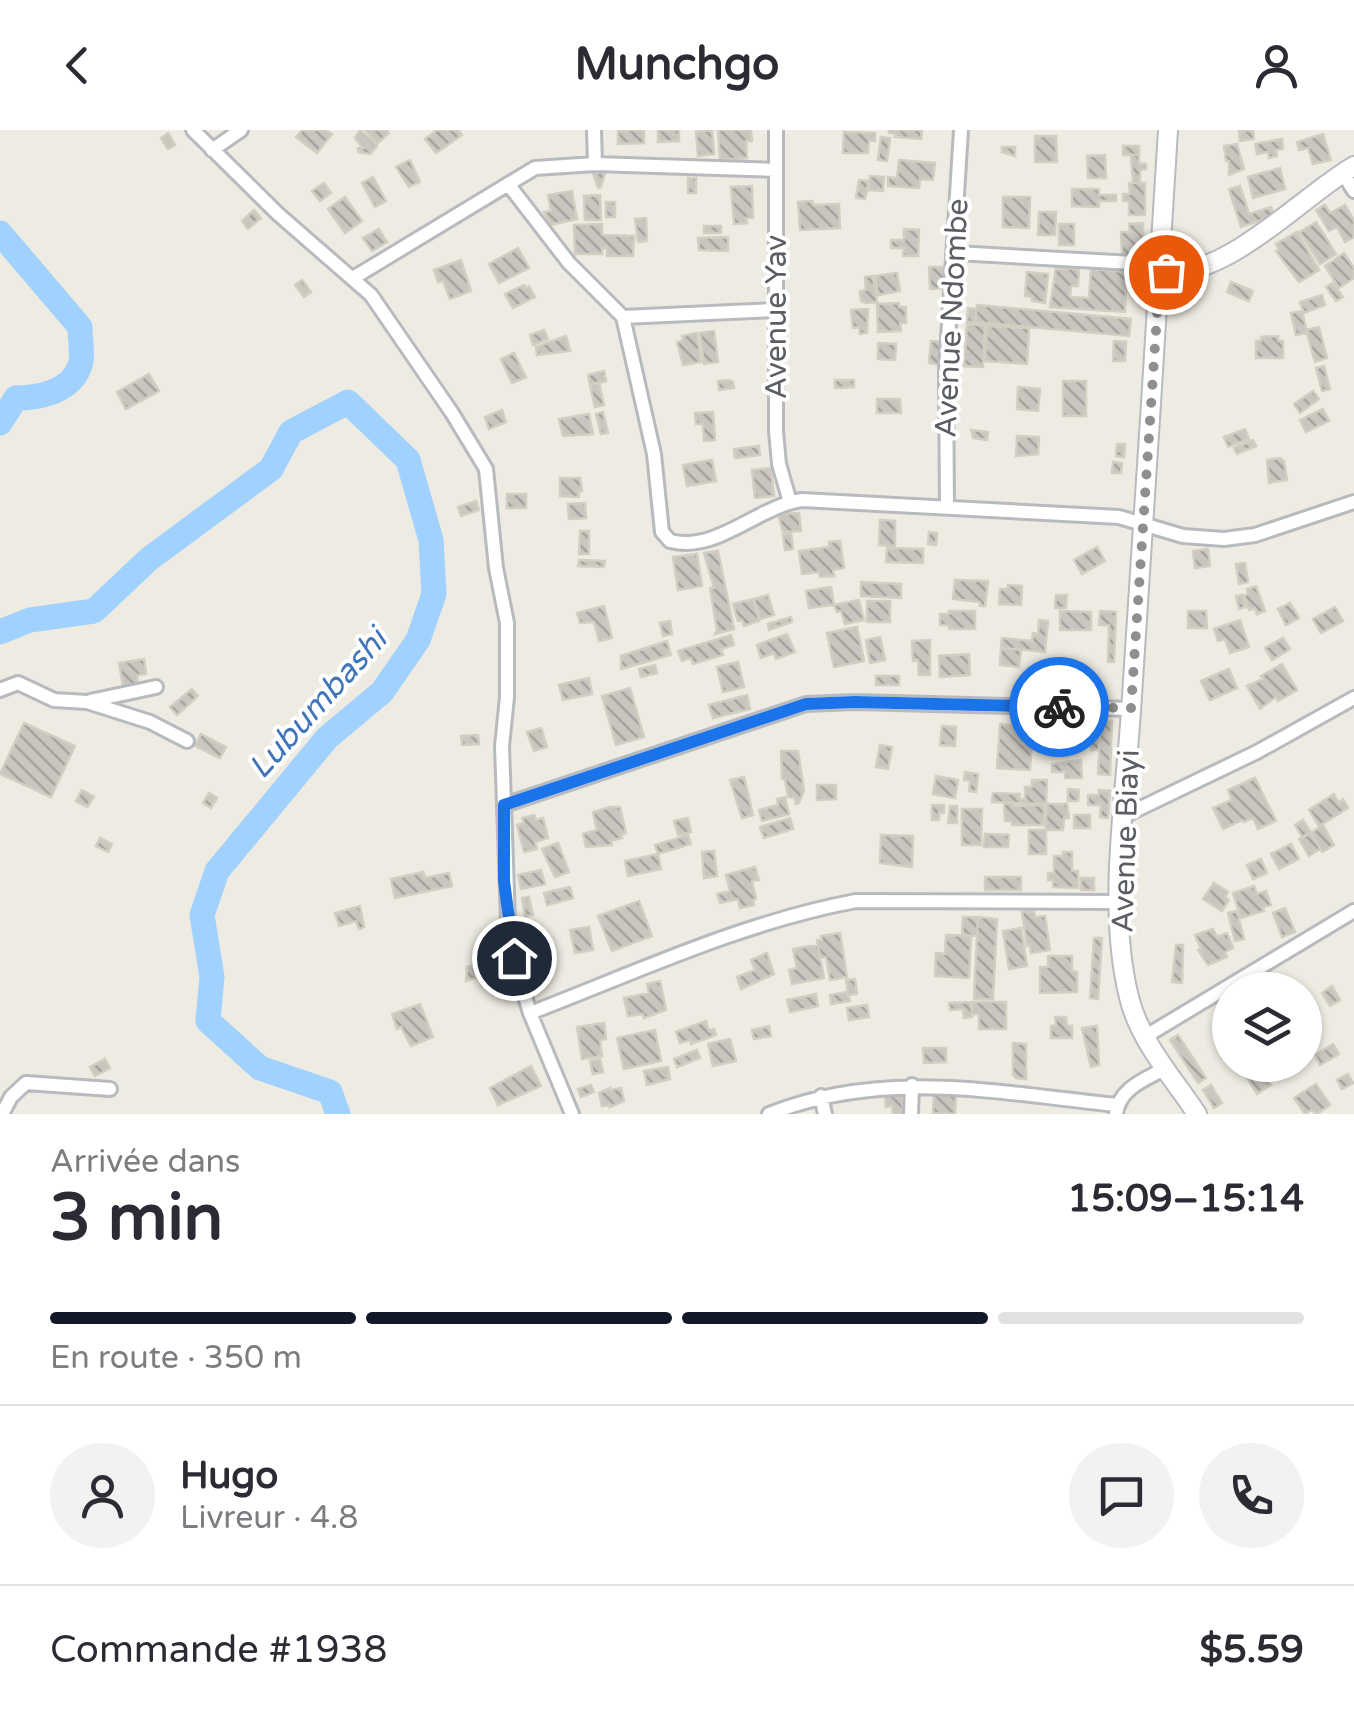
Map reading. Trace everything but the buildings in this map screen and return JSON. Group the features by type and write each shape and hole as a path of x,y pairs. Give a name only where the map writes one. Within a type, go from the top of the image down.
{"street":[{"path":"193,130 376,302 482,459 489,481 496,568 507,623 504,805 508,921 530,1013 572,1114"},
{"path":"212,150 242,130"},
{"path":"594,130 595,164"},
{"name":"Avenue Yav","path":"776,130 774,310 778,447 790,502"},
{"name":"Avenue Ndombe","path":"947,506 946,371 961,130"},
{"name":"Avenue Biayi","path":"1168,130 1120,902 1125,978 1132,1008 1197,1114"},
{"path":"352,278 535,168 595,164 776,170"},
{"path":"956,253 1133,263 1182,272 1220,258 1348,169 1354,191"},
{"path":"508,184 569,263 622,317 651,440 665,538 676,543 719,534 790,502 947,506 1119,517 1183,536 1224,539 1255,535 1354,502"},
{"path":"622,317 774,310"},
{"path":"0,690 18,683 54,700 87,702 150,722 187,741"},
{"path":"87,702 156,687"},
{"path":"1124,816 1258,752 1354,698"},
{"path":"504,805 806,704 1131,708"},
{"path":"530,1013 761,924 839,904 1120,902"},
{"path":"1146,1036 1353,912"},
{"path":"768,1114 822,1096 912,1085 1117,1109 1134,1086 1166,1068"},
{"path":"2,1114 11,1096 26,1084 110,1089"},
{"path":"910,1114 912,1085"},
{"path":"822,1096 825,1114"}],"waterway":[{"name":"Lubumbashi","path":"0,233 80,327 82,354 79,368 68,383 43,395 16,398 0,423"},
{"name":"Lubumbashi","path":"0,632 30,620 94,611 149,559 271,469 291,432 348,402 408,460 431,540 434,594 418,640 382,692 327,738 217,871 202,915 212,977 208,1021 260,1068 330,1092 338,1114"}],"way so far":[{"path":"1059,707 1131,708 1160,270 1166,272"}],"route":[{"path":"514,958 504,881 504,805 806,704 1059,707"}]}
